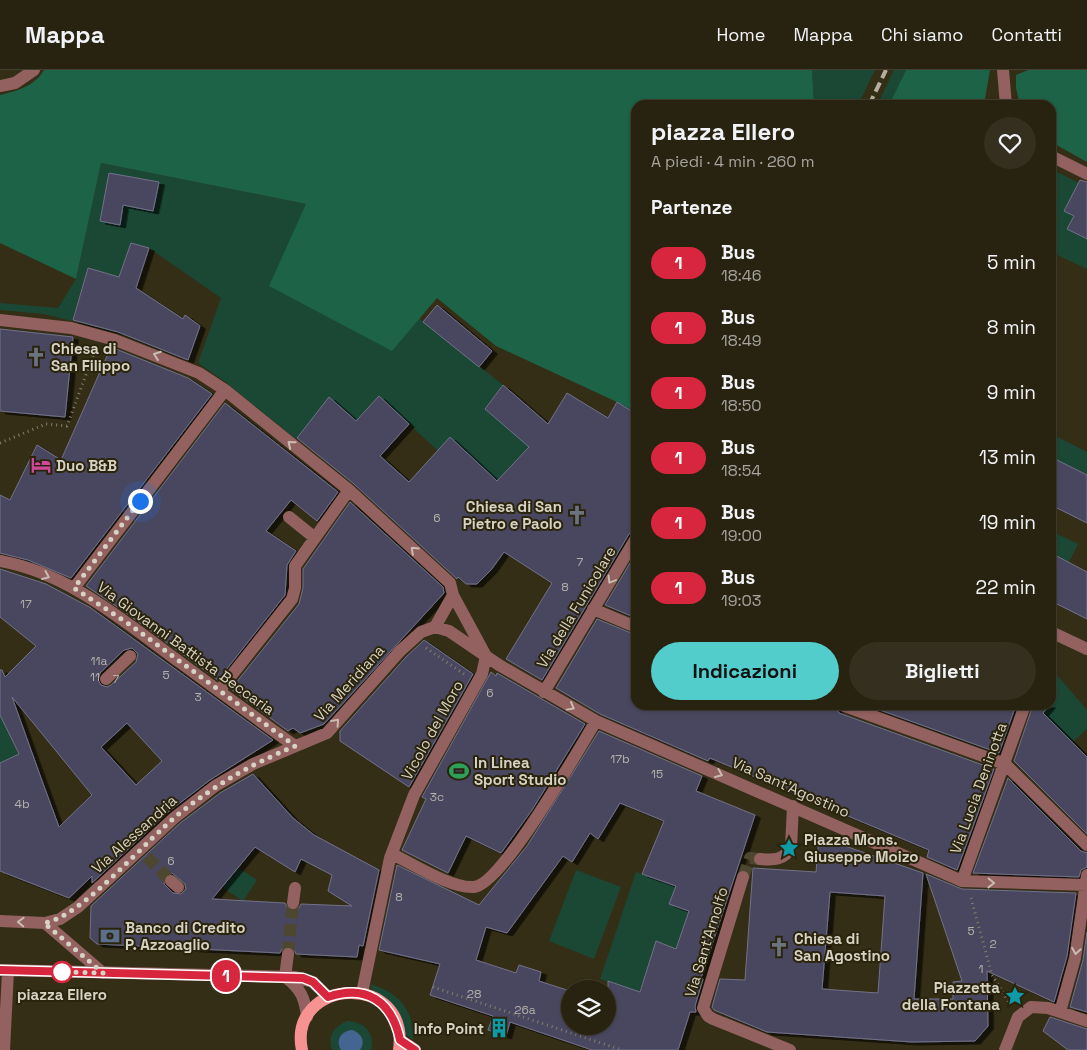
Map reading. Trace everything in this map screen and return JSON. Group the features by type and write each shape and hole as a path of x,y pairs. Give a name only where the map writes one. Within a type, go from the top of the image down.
{"main road":[{"path":"302,1050 302,1029 307,1017 316,1006 328,997 340,993 362,993 379,1001 390,1012 397,1025 399,1045 415,1050"}],"street":[{"path":"0,86 15,83 34,70"},
{"path":"1003,70 1005,100"},
{"path":"1056,158 1087,174"},
{"path":"0,320 67,327 115,340 189,367 225,390 349,490 452,590 486,656"},
{"path":"74,588 225,390"},
{"path":"219,691 292,599 295,588 295,566 349,490"},
{"path":"289,517 314,538"},
{"name":"Via della Funicolare","path":"544,692 631,546"},
{"name":"Via Giovanni Battista Beccaria","path":"0,561 23,567 74,588 129,624 295,746"},
{"path":"421,639 435,627 452,590"},
{"path":"593,609 631,624"},
{"name":"Via Sant'Agostino","path":"435,627 449,631 499,665 596,721 964,882 1086,882"},
{"path":"1056,634 1087,649"},
{"name":"Via Meridiana","path":"246,767 327,733 400,651 421,639"},
{"path":"106,679 130,656"},
{"name":"Vicolo del Moro","path":"362,993 390,858 414,794 477,679 486,656"},
{"path":"856,710 1005,764 1083,841"},
{"name":"Via Lucia Deninotta","path":"964,882 1023,710"},
{"path":"394,855 465,887 480,887 491,879 507,860 539,815 596,721"},
{"name":"Via Alessandria","path":"44,923 60,919 78,907 144,853 180,813 246,767"},
{"path":"760,859 780,859 788,852 794,806"},
{"name":"Via Sant'Arnolfo","path":"743,877 703,1008 708,1016 713,1019 790,1050"},
{"path":"1060,1012 1075,958 1086,882"},
{"path":"293,903 295,888"},
{"path":"0,922 44,923 103,973"},
{"path":"285,977 288,954"},
{"path":"4,1050 4,970 303,978 313,982 328,997"},
{"path":"285,977 299,988 303,995 307,1017"},
{"path":"1005,1050 1018,1017 1031,1007 1060,1012 1087,1021"}],"path":[{"path":"0,443 46,424 67,426 98,343"},
{"path":"421,639 477,679"},
{"path":"964,882 992,975 1018,1017"},
{"path":"433,987 622,1050"}],"green space":[{"path":"44,70 812,70 814,100 631,100 631,411 617,402 496,346 437,298 392,351 269,286 306,204 101,163 76,279 0,243 0,95 19,90 31,84"},
{"path":"812,70 875,70 860,100 814,100"},
{"path":"894,70 906,70 891,100 879,100"},
{"path":"906,70 990,70 985,100 891,100"},
{"path":"1028,70 1087,70 1087,162 1056,145 1056,100 1019,100 1016,75"},
{"path":"101,163 306,204 392,351 419,318 503,385 485,409 545,457 497,481 450,438 438,451 379,396 356,421 329,398 296,439 224,381 198,363 221,298 149,248 131,243 119,277 87,269 72,321 44,314 0,310 0,303 58,308 76,279"},
{"path":"1056,172 1087,187 1087,269 1056,254"},
{"path":"1056,436 1087,452 1087,475 1056,460"},
{"path":"1056,533 1078,544 1069,562 1056,556"},
{"path":"1056,674 1087,710 1087,729 1072,743 1043,713 1044,710 1056,710"},
{"path":"0,715 18,754 0,763"},
{"path":"238,868 257,880 243,901 222,887"},
{"path":"576,870 621,887 594,959 549,941"},
{"path":"636,872 676,887 669,904 689,911 676,949 656,942 639,992 616,984 616,980 600,979"},
{"path":"370,984 389,992 402,1003 411,1019 413,1040 404,1033 373,991"},
{"path":"347,1021 358,1023 367,1029 372,1038 371,1050 332,1050 330,1040 333,1032 338,1026"}],"water":[{"path":"352,1030 362,1038 362,1047 360,1050 341,1050 339,1046 340,1037 345,1032"}],"building":[{"path":"109,173 159,182 153,211 123,205 120,225 100,221"},
{"path":"1080,180 1087,182 1087,239 1067,229 1074,216 1064,211"},
{"path":"131,243 149,248 136,288 183,319 185,315 200,326 188,360 118,332 73,320 88,268 119,277"},
{"path":"437,305 492,351 479,367 423,322"},
{"name":"Chiesa di San Filippo","path":"0,329 73,337 65,417 0,411"},
{"path":"111,347 188,378 212,394 71,578 28,560 0,553 0,495 10,500 37,445 61,460"},
{"path":"503,385 548,424 567,393 608,418 617,402 631,411 631,533 542,680 506,659 552,583 504,552 491,570 477,584 466,584 458,577 457,579 354,484 297,438 329,397 356,421 379,396 409,424 380,456 409,482 450,437 497,481 529,447 485,409"},
{"path":"225,403 338,492 317,521 291,500 266,531 296,551 287,565 285,595 218,680 86,586"},
{"path":"1056,460 1087,475 1087,523 1056,508"},
{"path":"350,502 443,587 444,593 324,724 300,733 293,728 288,731 231,689 299,604 303,588 303,569"},
{"path":"1056,556 1087,572 1087,619 1056,604"},
{"path":"631,561 631,616 605,605"},
{"path":"0,569 46,584 91,608 273,740 210,780 168,812 92,883 92,876 69,898 0,871 0,763 19,754 0,715 0,670 2,670 5,677 36,646 0,617","holes":["132,648 138,654 136,662 111,685 107,687 101,685 98,680 100,673 124,650","12,697 92,795 59,827","127,723 162,761 136,785 101,747"]},
{"path":"597,619 631,633 631,710 837,710 839,713 994,769 957,870 927,857 929,850 710,758 708,761 600,714 556,688"},
{"path":"424,640 473,674 409,787 340,741 340,731 406,657"},
{"path":"491,672 496,676 497,673 585,724 532,810 501,853 466,836 448,873 402,850 426,799 422,797"},
{"path":"880,710 1014,710 999,753"},
{"path":"1031,710 1046,710 1043,713 1087,757 1087,834 1014,761"},
{"path":"599,731 702,776 696,791 755,815 701,978 703,979 695,1006 696,1012 690,1012 678,1050 592,1050 510,1022 506,1036 488,1030 493,1016 430,995 440,964 379,950 397,865 479,905 527,846","holes":["620,803 664,821 642,874 676,886 669,904 689,911 676,949 656,941 640,992 616,984 616,1035 561,1035 561,988 539,981 541,972 519,965 516,973 476,960 486,927 507,933 563,856 572,862 590,833 598,839"]},
{"path":"253,774 293,818 314,835 379,870 363,946 359,945 357,957 296,954 293,948 289,946 282,949 280,953 97,944 90,938 91,906 179,824 220,793","holes":["255,847 295,872 301,859 332,875 328,891 352,906 301,904 299,908 292,911 288,909 285,903 212,899","172,873 185,884 186,889 181,894 173,893 164,884 165,876"]},
{"path":"1008,778 1081,851 1087,853 1087,867 1081,870 1079,877 973,873"},
{"path":"819,837 923,873 914,999 953,999 953,982 962,981 926,874 962,889 1076,893 1067,956 1054,1002 987,971 988,1026 975,1041 912,1042 767,1032 714,1010 712,1007 720,979 745,980 753,868 816,872","holes":["830,892 885,896 878,993 822,989"]},
{"path":"1087,932 1087,1012 1070,1007 1083,960"},
{"path":"1050,1017 1087,1029 1087,1050 1068,1050 1043,1031"}],"tunnel":[{"path":"147,857 171,881"},
{"path":"743,877 750,858 760,859"},
{"path":"288,954 293,903"}],"railway":[{"path":"871,100 886,70"}],"bus line":[{"name":"1","path":"0,970 303,978 313,982 328,997 340,993 353,992 366,994 379,1001 390,1012 397,1025 400,1040 415,1050"}],"place":[{"name":"Chiesa di San Filippo","path":"36,357"},
{"name":"Duo B&B","path":"41,465"},
{"name":"Chiesa di San Pietro e Paolo","path":"577,515"},
{"name":"In Linea Sport Studio","path":"459,771"},
{"name":"Piazza Mons. Giuseppe Moizo","path":"789,848"},
{"name":"Banco di Credito P. Azzoaglio","path":"110,936"},
{"name":"Chiesa di San Agostino","path":"779,947"},
{"name":"piazza Ellero","path":"62,972"},
{"name":"Piazzetta della Fontana","path":"1015,996"},
{"name":"Info Point","path":"499,1028"}],"route":[{"path":"62,972 60,972 103,973 44,923 60,919 78,907 174,818 215,786 246,767 295,746 129,624 74,588 140,501"}]}
